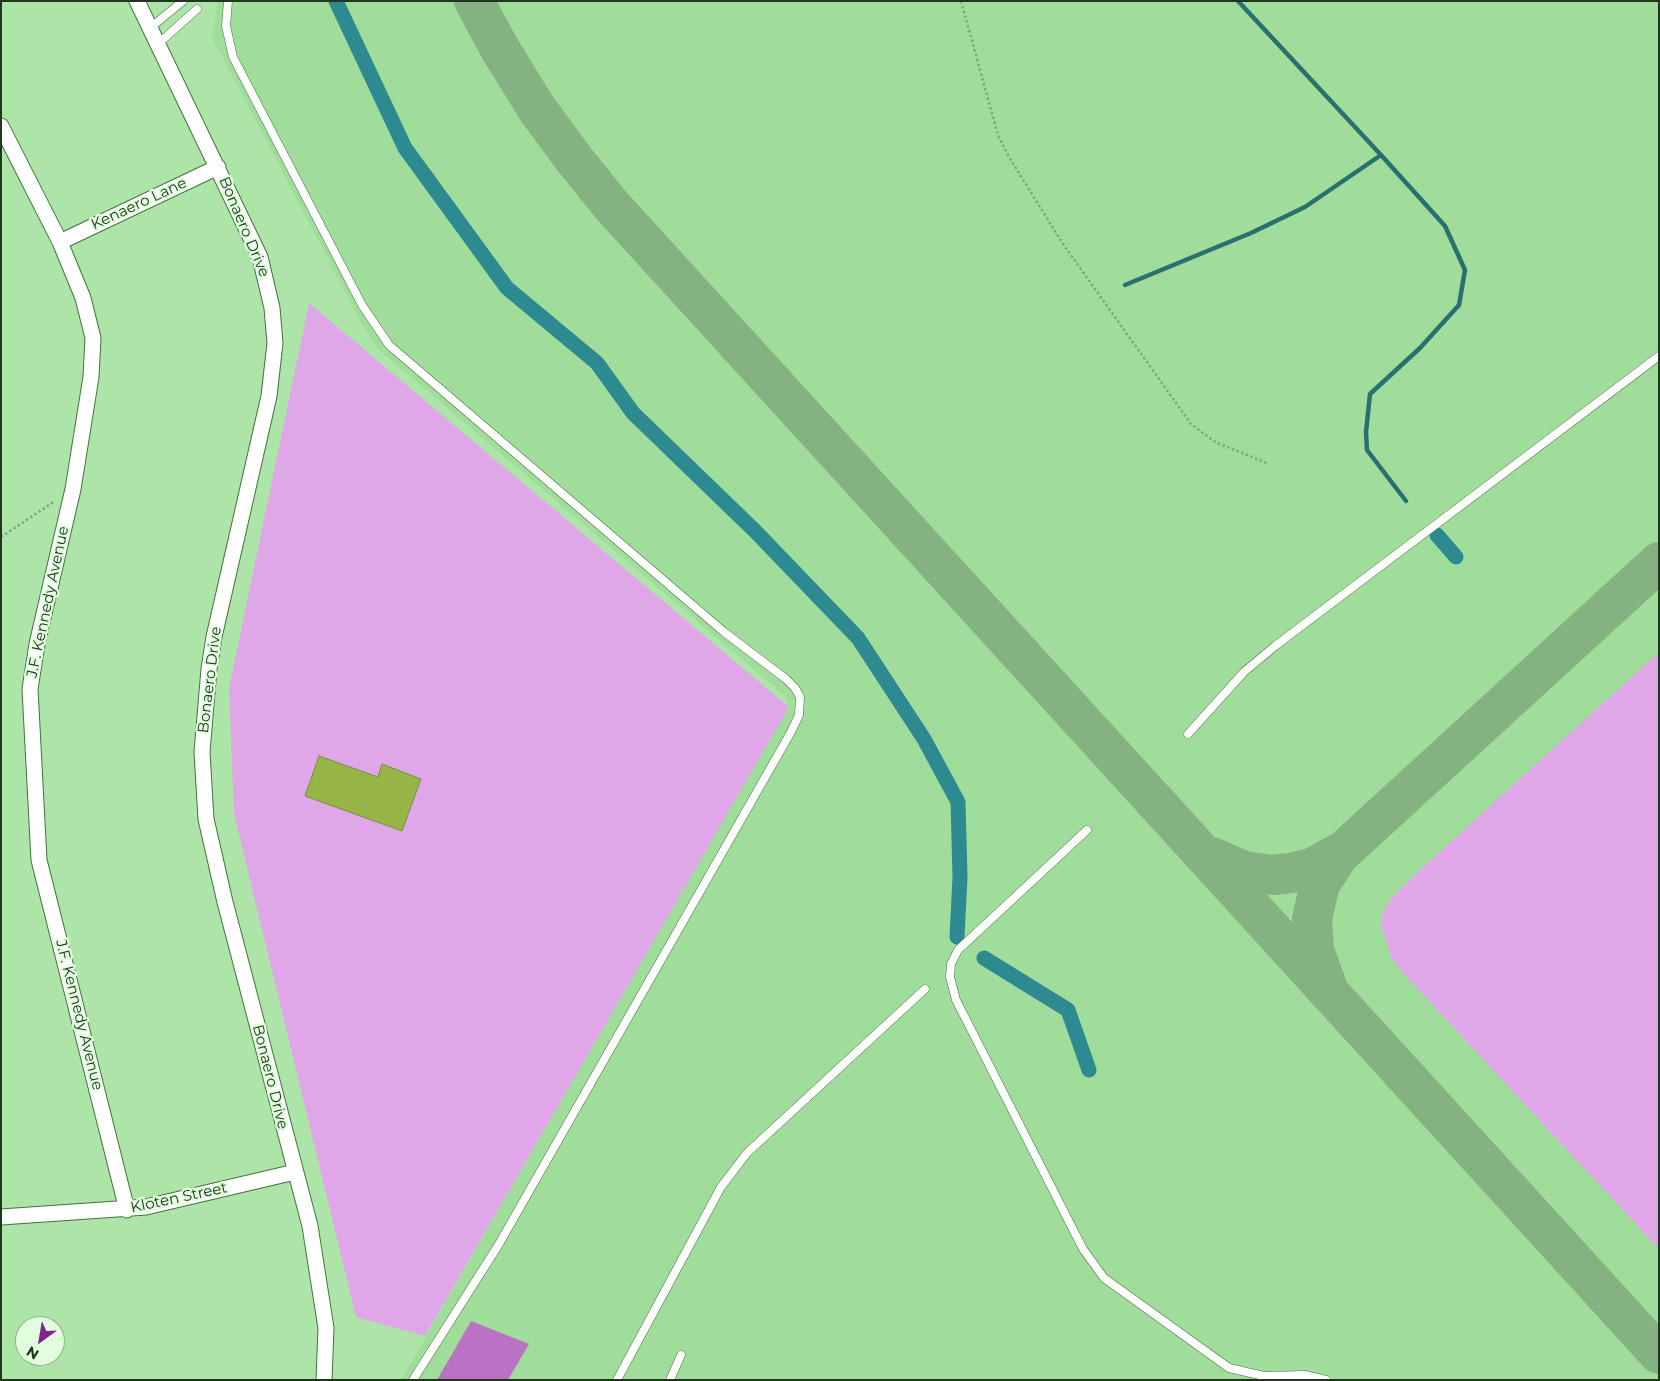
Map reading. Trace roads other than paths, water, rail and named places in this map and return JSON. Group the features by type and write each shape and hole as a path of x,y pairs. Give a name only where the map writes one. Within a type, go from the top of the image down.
{"street":[{"name":"Bonaero Drive","path":"138,1 218,167 263,266 269,289 275,343 268,396 211,654 202,752 205,806 226,902 310,1226 323,1302 327,1349 324,1380"},
{"name":"J.F. Kennedy Avenue","path":"1,126 60,242 83,298 93,338 91,377 73,489 31,678 37,841 39,860 127,1210"},
{"name":"Kenaero Lane","path":"60,242 218,167"},
{"name":"Kloten Street","path":"1,1217 127,1210 295,1172"}],"lane":[{"path":"150,28 184,1"},
{"path":"228,1 226,26 233,57 362,305 390,345 716,626 786,679 795,688 800,697 799,715 792,732 504,1236 413,1380"},
{"path":"158,44 198,9"},
{"path":"1188,734 1228,688 1268,652 1659,356"},
{"path":"1087,830 958,950 951,964 950,977 956,1000 1083,1249 1104,1278 1229,1368 1264,1376 1305,1375 1326,1380"},
{"path":"617,1380 721,1187 747,1153 925,989"},
{"path":"670,1380 682,1355"}],"waterway":[{"path":"336,1 405,148 507,288 597,363 633,413 755,531 858,638 924,739 958,802 960,877 957,937"},
{"path":"1238,1 1381,155"},
{"path":"1125,285 1251,233 1305,207 1381,155 1445,226 1465,270 1459,305 1420,348 1370,394 1366,432 1367,450 1406,501"},
{"path":"1437,535 1456,557"},
{"path":"984,958 1068,1010 1089,1070"}]}
